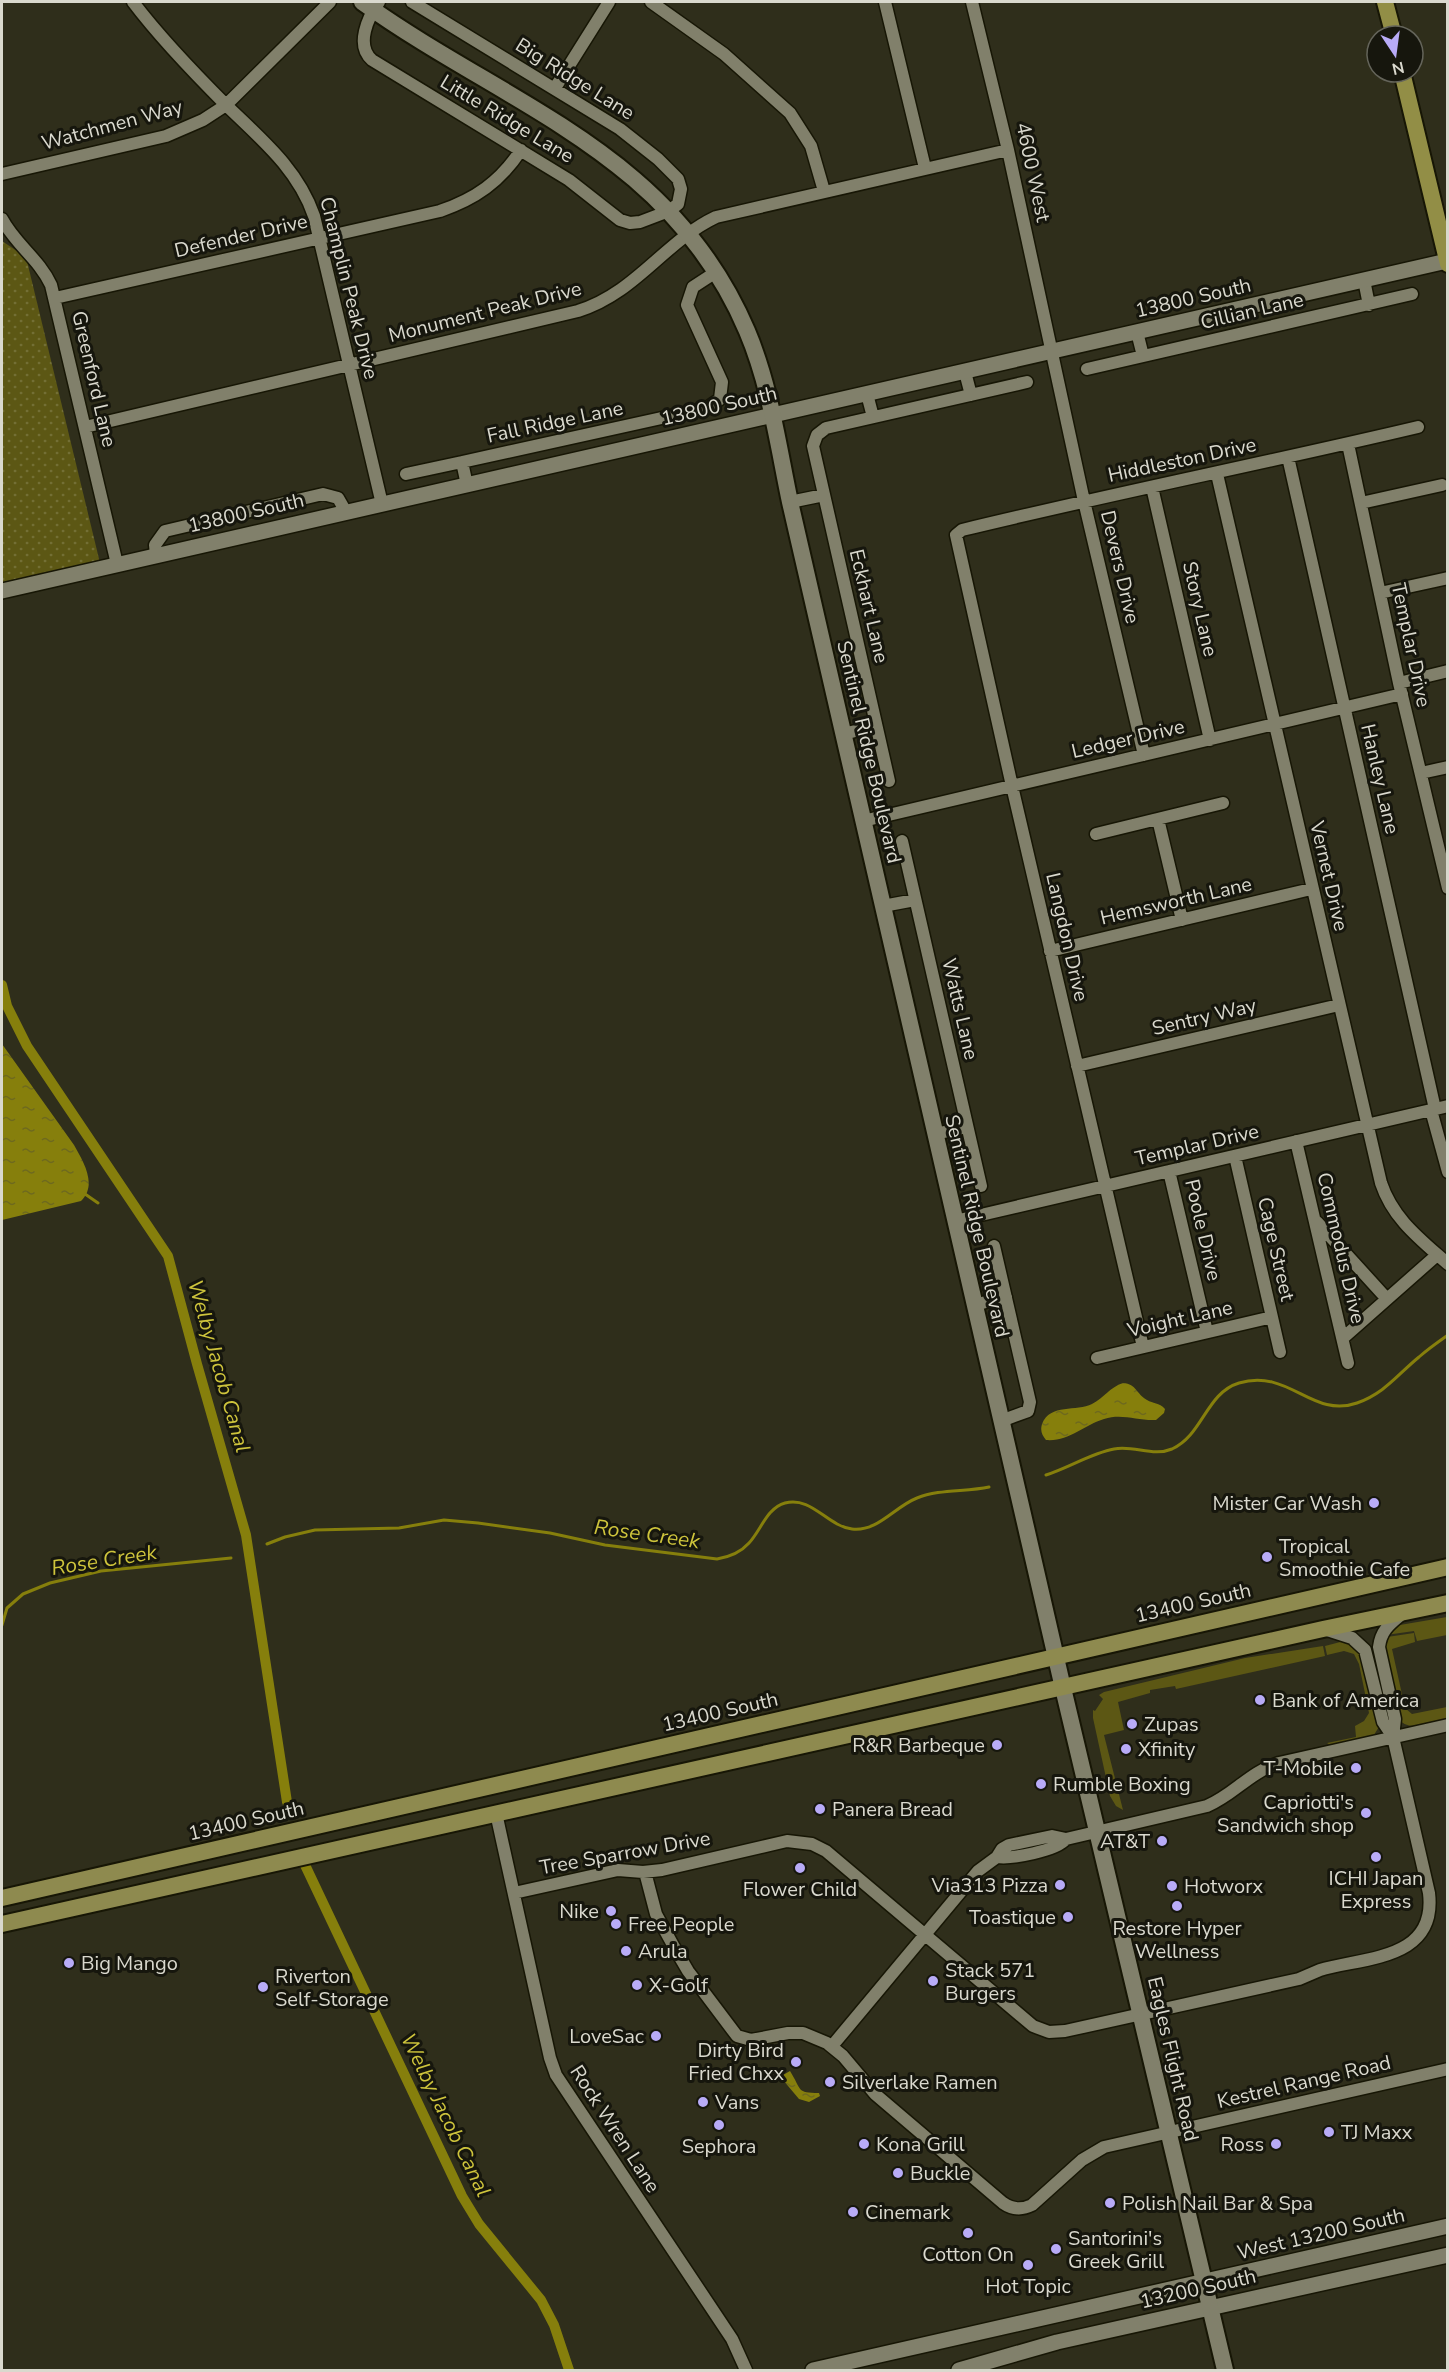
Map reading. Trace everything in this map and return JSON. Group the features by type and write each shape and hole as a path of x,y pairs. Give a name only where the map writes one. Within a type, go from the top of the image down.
{"highway":[{"path":"1385,2 1391,24"},
{"path":"1405,84 1447,262"}],"main road":[{"name":"Sentinel Ridge Boulevard","path":"371,4 585,140 627,171 669,211 716,272 755,350 767,390 790,502 934,1134 1063,1688"},
{"name":"13400 South","path":"2,1898 1448,1567"},
{"path":"2,1923 1448,1603"},
{"name":"Eagles Flight Road","path":"1063,1688 1225,2370"}],"street":[{"name":"Champlin Peak Drive","path":"134,2 171,49 292,172 310,205 382,504"},
{"name":"Watchmen Way","path":"2,174 166,136 203,120 226,105 330,2"},
{"name":"Big Ridge Lane","path":"412,2 620,129 675,175 680,184 681,195 678,204 669,211"},
{"path":"555,88 609,2"},
{"path":"651,2 724,54 790,113 811,146 824,191"},
{"path":"885,2 925,168"},
{"name":"4600 West","path":"972,2 1008,150 1052,352"},
{"name":"Little Ridge Lane","path":"371,4 364,42 368,57 580,188 620,220 635,223 669,211"},
{"name":"Defender Drive","path":"55,298 440,211 466,201 485,190 502,175 521,150"},
{"name":"Monument Peak Drive","path":"85,427 591,307 623,289 689,235 710,220 723,215 1008,150"},
{"name":"Greenford Lane","path":"2,219 9,232 44,270 55,298 117,564"},
{"name":"13800 South","path":"2,591 1447,262"},
{"name":"Fall Ridge Lane","path":"406,474 707,408 720,399 722,382 687,305 693,287 716,272"},
{"path":"1364,280 1369,305"},
{"name":"Cillian Lane","path":"1088,369 1412,294"},
{"path":"1137,332 1143,356"},
{"name":"Devers Drive","path":"1052,352 1084,501 1144,755"},
{"path":"966,372 971,395"},
{"path":"867,394 873,417 1027,382"},
{"name":"Eckhart Lane","path":"873,417 826,428 817,435 813,446 889,781"},
{"name":"Hiddleston Drive","path":"956,535 962,530 1084,501 1217,474 1418,427"},
{"name":"Templar Drive","path":"1348,444 1420,773 1445,864 1448,888"},
{"name":"Hanley Lane","path":"1288,457 1438,1108 1448,1172"},
{"path":"462,462 467,484"},
{"name":"Vernet Drive","path":"1217,474 1311,889 1381,1183 1391,1207 1402,1222 1448,1264"},
{"path":"1361,503 1442,485"},
{"name":"Story Lane","path":"1152,487 1210,740"},
{"path":"156,555 155,545 165,531 311,496 322,494 338,498 346,512"},
{"path":"790,502 824,495"},
{"name":"Langdon Drive","path":"956,535 1143,1347"},
{"path":"1380,593 1448,578"},
{"name":"Ledger Drive","path":"863,821 1344,708 1448,671"},
{"path":"843,734 876,726"},
{"path":"1420,773 1448,767"},
{"path":"1096,834 1223,803"},
{"path":"1158,819 1182,920"},
{"name":"Watts Lane","path":"902,841 981,1186"},
{"name":"Hemsworth Lane","path":"1050,951 1311,889"},
{"path":"883,906 915,900"},
{"name":"Sentry Way","path":"1077,1066 1339,1005"},
{"name":"Templar Drive","path":"955,1221 1438,1108"},
{"path":"934,1134 967,1127"},
{"name":"Commodus Drive","path":"1296,1142 1348,1363"},
{"name":"Cage Street","path":"1234,1156 1280,1352"},
{"name":"Poole Drive","path":"1169,1171 1207,1332"},
{"path":"1315,1220 1387,1299"},
{"path":"994,1246 1030,1402 1028,1411 1001,1421"},
{"path":"1343,1338 1437,1255"},
{"path":"974,1305 1006,1298"},
{"name":"Voight Lane","path":"1096,1358 1272,1317"},
{"path":"1393,1737 1395,1719 1379,1647 1386,1626 1406,1611"},
{"path":"1323,1629 1352,1638 1365,1650 1383,1722 1393,1737"},
{"path":"645,1872 656,1914 674,1947 688,1971 737,2036 750,2040 788,2033 803,2033 819,2038 832,2046 978,1871 997,1857 1008,1857 1056,1847 1066,1839 1207,1806 1223,1798 1251,1775 1268,1766 1448,1725"},
{"name":"Tree Sparrow Drive","path":"514,1893 618,1870 645,1872 662,1870 787,1841 805,1842 826,1851 1033,2025 1043,2030 1065,2031 1299,1979 1319,1971 1391,1954 1403,1949 1417,1938 1426,1921 1430,1901 1393,1737"},
{"name":"Rock Wren Lane","path":"496,1813 550,2058 559,2081 732,2339 746,2370"},
{"name":"Kestrel Range Road","path":"832,2046 875,2094 1003,2204 1012,2208 1032,2205 1082,2160 1097,2150 1448,2069"},
{"name":"West 13200 South","path":"1205,2282 1448,2226"},
{"name":"13200 South","path":"959,2370 1057,2342 1448,2255"},
{"name":"13200 South","path":"813,2370 1205,2282"}],"shaded area":[{"path":"2,241 26,257 100,563 2,586"},
{"path":"1447,1617 1447,1635 1417,1641 1414,1631 1386,1635 1394,1626"},
{"path":"1414,1633 1415,1642 1392,1649 1405,1708 1412,1714 1447,1707 1447,1718 1413,1726 1402,1722 1398,1717 1385,1643 1387,1637"},
{"path":"1344,1641 1357,1646 1364,1655 1380,1725 1374,1735 1330,1745 1327,1743 1356,1737 1355,1726 1364,1721 1369,1713 1359,1664 1354,1654 1344,1651 1327,1655 1325,1646"},
{"path":"1323,1646 1325,1656 1176,1689 1175,1686 1150,1690 1150,1693 1118,1702 1124,1730 1104,1735 1123,1810 1116,1806 1110,1796 1093,1718 1093,1710 1095,1711 1103,1699 1099,1695 1245,1658"}],"water":[{"path":"2,1044 74,1145 85,1166 89,1180 86,1195 81,1201 2,1220"},
{"path":"1123,1383 1134,1387 1143,1398 1163,1407 1164,1413 1156,1420 1111,1417 1054,1440 1046,1440 1042,1435 1042,1424 1051,1413 1092,1404"},
{"path":"790,2071 800,2089 819,2093 820,2096 809,2102 799,2099 783,2080 783,2075"}],"waterway":[{"name":"Welby Jacob Canal","path":"2,985 7,1006 27,1046 168,1256 246,1535 287,1802"},
{"path":"85,1194 98,1203"},
{"name":"Rose Creek","path":"1046,1475 1114,1449 1129,1448 1158,1452 1172,1449 1191,1434 1219,1396 1228,1388 1239,1383 1257,1380 1272,1382 1327,1405 1341,1406 1357,1403 1383,1389 1422,1354 1448,1335"},
{"name":"Rose Creek","path":"267,1544 315,1530 399,1528 444,1520 550,1533 605,1545 717,1559 734,1554 746,1546 769,1514 785,1503 803,1504 843,1527 861,1529 878,1523 909,1502 925,1495 989,1487"},
{"name":"Rose Creek","path":"2,1625 7,1608 23,1594 50,1583 101,1571 231,1558"},
{"name":"Welby Jacob Canal","path":"305,1865 462,2196 479,2224 541,2300 554,2325 569,2370"}],"place":[{"name":"Mister Car Wash","path":"1374,1503"},
{"name":"Tropical Smoothie Cafe","path":"1267,1557"},
{"name":"Bank of America","path":"1260,1700"},
{"name":"Zupas","path":"1132,1724"},
{"name":"R&R Barbeque","path":"997,1745"},
{"name":"Xfinity","path":"1126,1749"},
{"name":"T-Mobile","path":"1356,1768"},
{"name":"Rumble Boxing","path":"1041,1784"},
{"name":"Panera Bread","path":"820,1809"},
{"name":"Capriotti's Sandwich shop","path":"1366,1813"},
{"name":"AT&T","path":"1162,1841"},
{"name":"ICHI Japan Express","path":"1376,1857"},
{"name":"Flower Child","path":"800,1868"},
{"name":"Via313 Pizza","path":"1060,1885"},
{"name":"Hotworx","path":"1172,1886"},
{"name":"Restore Hyper Wellness","path":"1177,1906"},
{"name":"Nike","path":"611,1911"},
{"name":"Toastique","path":"1068,1917"},
{"name":"Free People","path":"616,1924"},
{"name":"Arula","path":"626,1951"},
{"name":"Big Mango","path":"69,1963"},
{"name":"Stack 571 Burgers","path":"933,1981"},
{"name":"X-Golf","path":"637,1985"},
{"name":"Riverton Self-Storage","path":"263,1987"},
{"name":"LoveSac","path":"656,2036"},
{"name":"Dirty Bird Fried Chxx","path":"796,2062"},
{"name":"Silverlake Ramen","path":"830,2082"},
{"name":"Vans","path":"703,2102"},
{"name":"Sephora","path":"719,2125"},
{"name":"TJ Maxx","path":"1329,2132"},
{"name":"Kona Grill","path":"864,2144"},
{"name":"Ross","path":"1276,2144"},
{"name":"Buckle","path":"898,2173"},
{"name":"Polish Nail Bar & Spa","path":"1110,2203"},
{"name":"Cinemark","path":"853,2212"},
{"name":"Cotton On","path":"968,2233"},
{"name":"Santorini's Greek Grill","path":"1056,2249"},
{"name":"Hot Topic","path":"1028,2265"}]}
